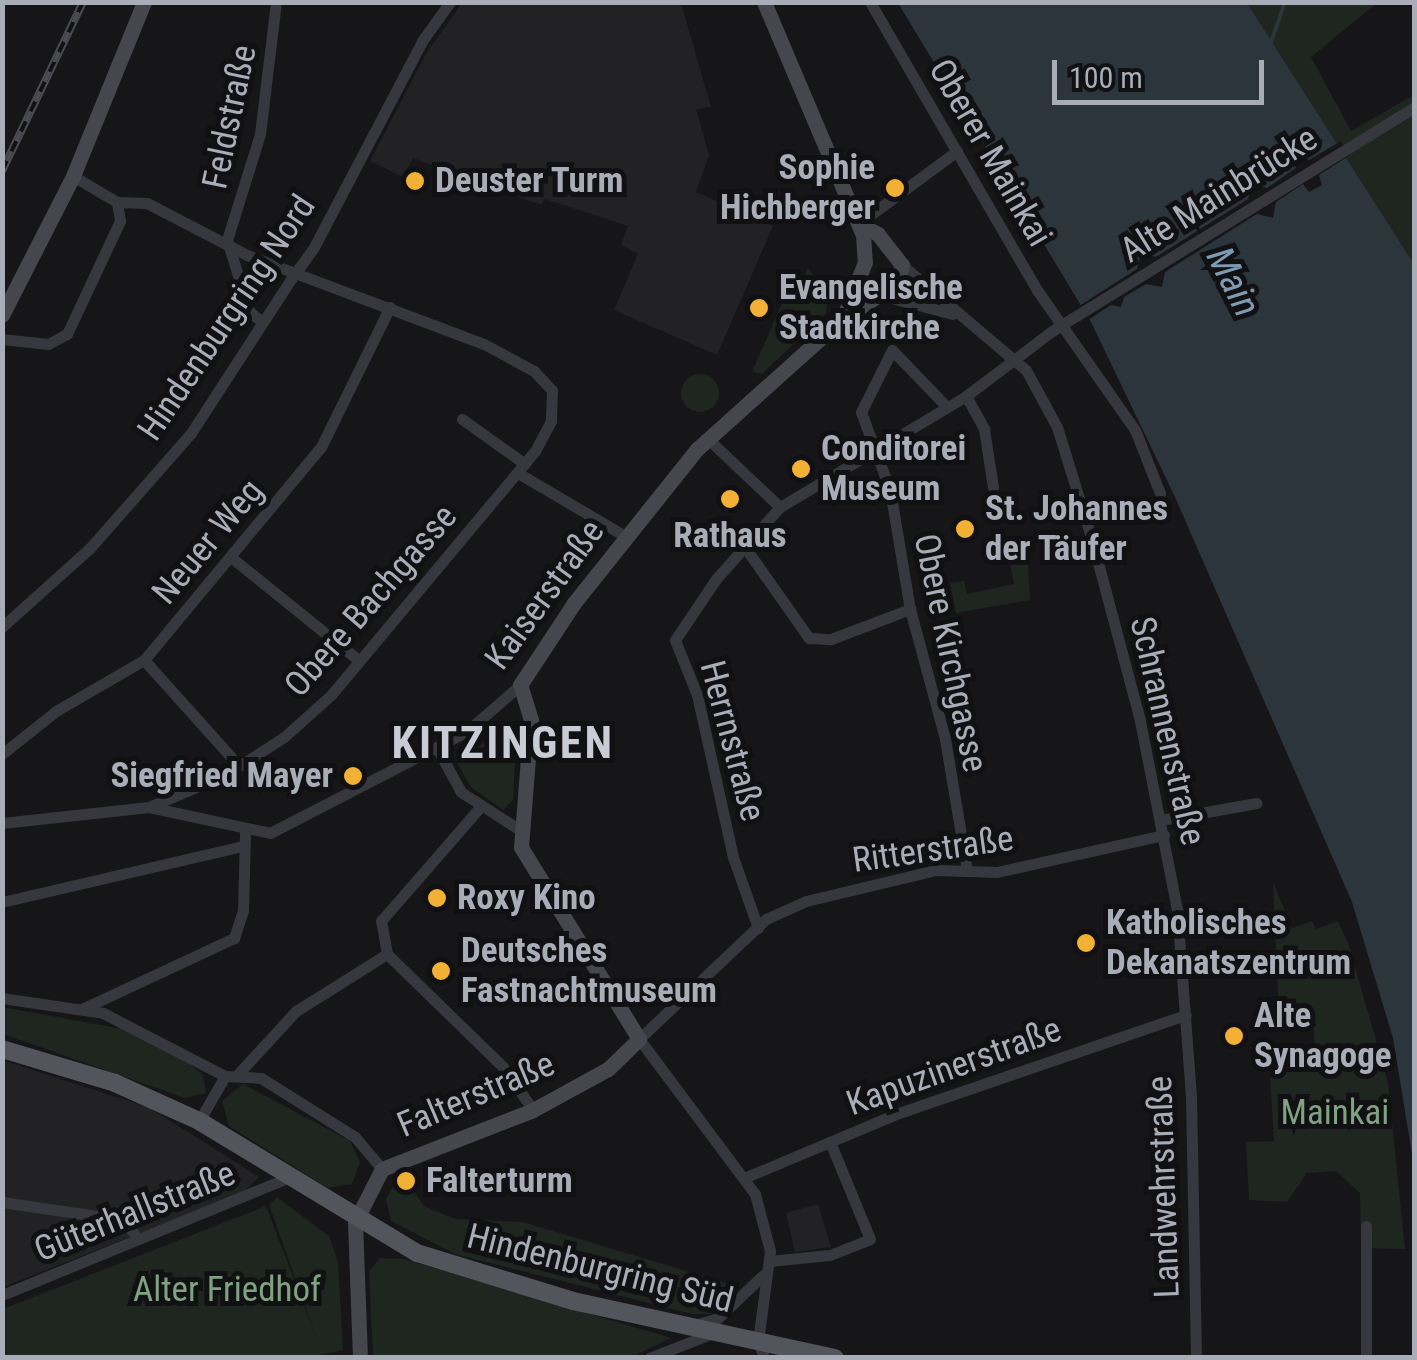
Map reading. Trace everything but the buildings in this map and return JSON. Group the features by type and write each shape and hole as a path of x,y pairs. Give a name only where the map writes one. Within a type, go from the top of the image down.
{"main road":[{"name":"Hindenburgring Süd","path":"2,1049 115,1083 200,1121 356,1222 417,1254 488,1279 713,1333 761,1349 835,1358"}],"street":[{"path":"2,316 73,176 144,2"},
{"name":"Feldstraße","path":"227,240 260,134 276,2"},
{"name":"Hindenburgring Nord","path":"2,628 90,548 191,433 313,249 422,41 450,2"},
{"path":"764,2 858,224 862,269 844,318"},
{"name":"Oberer Mainkai","path":"870,2 1058,330 1135,430 1160,493"},
{"name":"Alte Mainbrücke","path":"675,640 744,546 780,507 873,448 966,396 1058,330 1414,107"},
{"path":"858,224 957,151"},
{"path":"73,176 117,202 147,203 227,240 247,255 390,307"},
{"path":"2,339 48,344 67,334 120,221 117,202"},
{"path":"858,224 878,234 898,262 896,284 880,295"},
{"path":"227,240 249,310 262,322"},
{"path":"862,269 878,254 898,262"},
{"name":"Schrannenstraße","path":"898,262 958,316 1015,358 1048,407 1081,500 1162,820 1186,1016"},
{"path":"862,269 880,295 958,316"},
{"name":"Kaiserstraße","path":"245,832 284,828 437,748 491,714 520,685 625,536 708,439 844,318 880,295"},
{"name":"Obere Bachgasse","path":"150,808 239,766 321,706 356,658 395,623 521,469 550,422 549,384 484,344 390,307"},
{"name":"Neuer Weg","path":"2,754 56,711 144,660 322,448 390,307"},
{"name":"Obere Kirchgasse","path":"947,407 891,350 861,412 890,490 910,610 945,739 967,870"},
{"path":"966,396 984,429 993,487"},
{"path":"462,419 521,469 625,536"},
{"path":"708,439 780,507"},
{"path":"744,546 809,638 832,639 910,610"},
{"path":"232,558 356,658"},
{"name":"Herrnstraße","path":"675,640 697,695 731,863 758,928"},
{"path":"144,660 239,766"},
{"path":"520,685 531,720 520,830 524,853 639,1040 744,1178 764,1220 767,1267 761,1349"},
{"path":"437,748 461,792 520,830"},
{"path":"1162,820 1256,803"},
{"path":"480,807 381,922 387,954 503,1067 534,1110"},
{"path":"2,823 150,808 245,832 243,910 234,938 84,1008"},
{"name":"Ritterstraße","path":"639,1040 758,928 847,887 967,870 997,872 1164,835"},
{"path":"2,902 243,846"},
{"path":"200,1121 231,1075 296,1011 387,954"},
{"path":"2,998 84,1008 168,1042 231,1075 261,1078 355,1137 382,1169"},
{"name":"Kapuzinerstraße","path":"744,1178 830,1142 1186,1016"},
{"name":"Landwehrstraße","path":"1186,1016 1196,1358"},
{"name":"Falterstraße","path":"356,1222 382,1169 534,1110 608,1068 639,1040"},
{"path":"685,1328 718,1318 767,1267 830,1255 870,1239 830,1142"},
{"name":"Güterhallstraße","path":"2,1295 287,1178"},
{"path":"2,1202 124,1220 137,1238"},
{"path":"356,1222 360,1358"},
{"path":"1366,1226 1366,1358"},
{"path":"648,1358 713,1333"}],"shaded area":[{"path":"462,3 681,3 711,107 696,109 709,155 696,192 773,226 717,355 614,310 638,254 621,245 628,226 545,199 541,205 413,158 403,177 370,161 426,54"},
{"path":"2,1060 150,1108 259,1177 242,1193 3,1287"},
{"path":"818,1204 831,1247 795,1252 786,1213"}],"green space":[{"path":"1247,3 1377,3 1311,57 1351,131 1414,95 1414,264"},
{"path":"808,268 828,293 826,313 762,374 752,372 791,283 800,287"},
{"path":"700,374 713,380 719,393 713,406 700,412 687,406 681,393 687,380"},
{"path":"1019,551 1028,565 1030,600 956,613 950,583 964,581 967,594 1014,584 1009,558"},
{"path":"494,735 516,746 513,800 503,810 471,787 457,763"},
{"name":"Mainkai","path":"1273,882 1292,928 1312,921 1316,929 1338,921 1348,943 1388,1082 1405,1249 1361,1248 1360,1193 1336,1171 1307,1173 1287,1202 1249,1200 1246,1142 1274,1141 1269,1062 1315,1059 1313,1014 1279,1015"},
{"path":"2,1007 123,1029 187,1062 203,1075 206,1093 185,1098 3,1034"},
{"path":"243,1084 350,1141 360,1162 352,1184 328,1188 229,1126 222,1101"},
{"path":"402,1169 400,1188 412,1189 424,1206 455,1219 523,1222 733,1285 735,1298 713,1314 692,1314 455,1254 391,1221 386,1199"},
{"name":"Alter Friedhof","path":"277,1197 329,1236 338,1262 343,1350 306,1358 3,1357 3,1309 266,1206 318,1342 269,1205"},
{"path":"380,1258 404,1259 671,1338 631,1357 373,1357 369,1271"}],"water":[{"name":"Main","path":"898,3 1247,3 1414,264 1414,1166 1393,1038 1352,902 1175,497 1091,322"}],"pier":[{"path":"1341,141 1350,155 1319,175 1322,185 1309,192 1303,184 1276,202 1273,218 1257,214 1165,272 1162,287 1146,284 1124,297 1121,307 1111,305 1085,322 1076,308 1137,269 1141,253 1156,257 1248,199 1252,184 1267,188 1296,168 1296,154 1309,160"}],"waterway":[{"path":"1270,45 1285,2"}],"railway":[{"path":"2,171 83,2"}],"place":[{"name":"Deuster Turm","path":"415,181"},
{"name":"Sophie Hichberger","path":"895,188"},
{"name":"Evangelische Stadtkirche","path":"759,308"},
{"name":"Conditorei Museum","path":"801,469"},
{"name":"Rathaus","path":"730,499"},
{"name":"St. Johannes der Täufer","path":"965,529"},
{"name":"Siegfried Mayer","path":"353,776"},
{"name":"Roxy Kino","path":"437,898"},
{"name":"Katholisches Dekanatszentrum","path":"1086,943"},
{"name":"Deutsches Fastnachtmuseum","path":"441,971"},
{"name":"Alte Synagoge","path":"1234,1036"},
{"name":"Falterturm","path":"406,1181"}],"district":[{"name":"KITZINGEN","path":"503,743"}]}
